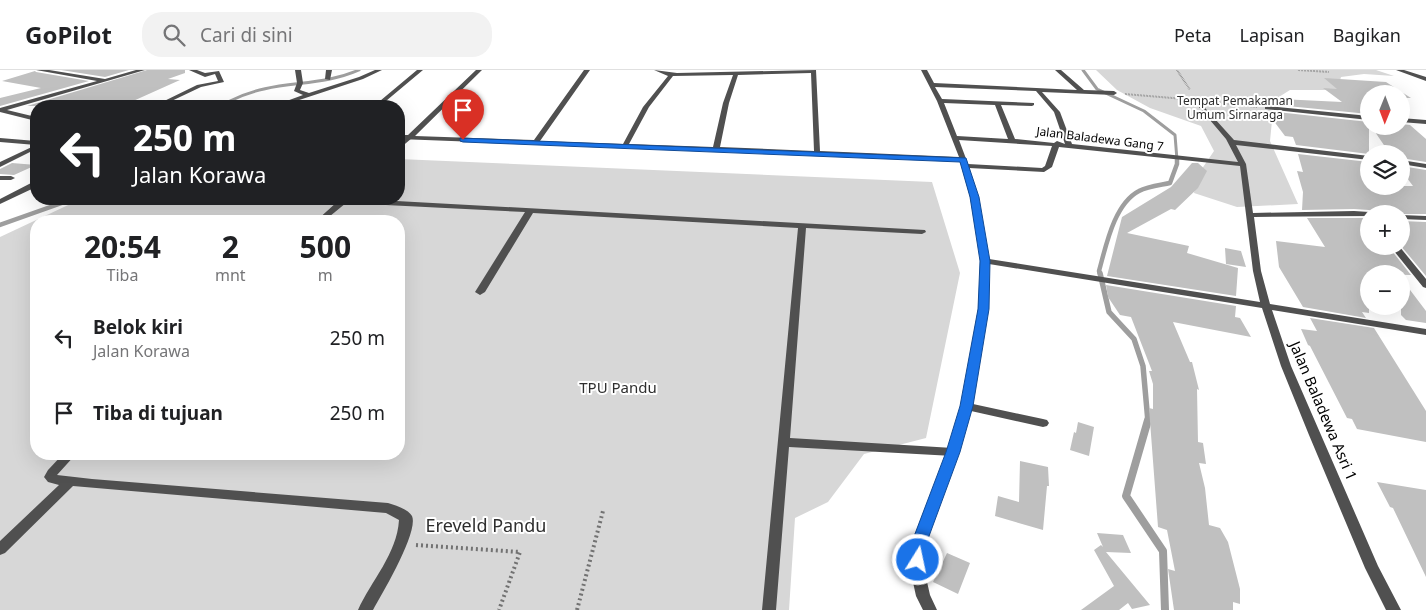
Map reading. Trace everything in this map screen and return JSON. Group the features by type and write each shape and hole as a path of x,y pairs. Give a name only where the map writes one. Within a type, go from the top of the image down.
{"street":[{"path":"39,70 106,81"},
{"path":"37,100 142,70"},
{"path":"170,100 199,86 222,82 217,72 205,75 192,70"},
{"path":"298,70 298,91 309,95"},
{"path":"328,79 329,70"},
{"path":"294,100 361,78 379,70"},
{"path":"384,100 420,70"},
{"path":"405,142 479,70"},
{"path":"535,143 587,70"},
{"path":"657,70 671,75 813,70 817,154"},
{"path":"924,70 940,101 964,163 974,197 985,261 983,309 967,406 953,452 918,547 918,574 923,596 930,610"},
{"path":"1058,70 1083,92"},
{"path":"1399,70 1426,79"},
{"path":"716,150 726,104 736,73"},
{"path":"625,146 646,106 671,75"},
{"path":"933,85 1114,93"},
{"path":"1037,89 1057,112 1069,145"},
{"name":"Jalan Baladewa Asri 1","path":"1196,100 1231,142 1243,164 1257,271 1266,307 1286,366 1372,568 1394,610"},
{"path":"940,101 1032,104"},
{"path":"0,110 30,102"},
{"path":"997,102 1012,141"},
{"path":"1268,108 1360,117"},
{"path":"0,110 30,118"},
{"path":"1410,121 1426,122"},
{"path":"405,138 817,154 1044,170 1048,166 1057,144"},
{"name":"Jalan Baladewa Gang 7","path":"955,138 1069,145 1189,161 1243,164"},
{"path":"0,140 30,144"},
{"path":"1231,142 1360,157"},
{"path":"0,165 30,148"},
{"path":"1410,163 1426,166"},
{"path":"0,178 10,178"},
{"path":"0,202 30,187"},
{"path":"405,203 922,232"},
{"path":"327,215 337,205"},
{"path":"480,292 530,211"},
{"path":"1251,215 1303,216 1329,213 1360,214"},
{"path":"1410,217 1426,218"},
{"path":"769,610 802,226"},
{"path":"1401,255 1426,285"},
{"path":"985,261 1426,332"},
{"path":"967,406 1043,423"},
{"path":"783,442 953,452"},
{"path":"65,460 50,477 52,479 388,508 399,513 406,518 407,524 400,544 365,610"},
{"path":"0,549 70,482"}],"path":[{"path":"1177,70 1196,100"},
{"path":"1298,70 1329,72"},
{"path":"1114,93 1268,108"},
{"path":"577,610 603,511"},
{"path":"400,544 520,552 499,610"}],"green space":[{"name":"Tempat Pemakaman Umum Sirnaraga","path":"1096,70 1376,70 1394,76 1364,74 1341,77 1337,90 1290,90 1274,100 1270,141 1298,204 1237,207 1194,193 1197,176 1214,151 1201,126 1150,108 1117,90"},
{"name":"TPU Pandu","path":"405,159 932,182 960,273 926,438 864,454 828,502 795,518 789,610 0,610 0,237 30,223 30,460 405,460 405,215 47,215 68,205 405,205"}],"building":[{"path":"61,70 129,70 105,77"},
{"path":"147,70 185,70 185,73 168,79 180,80 135,100 47,100"},
{"path":"35,71 89,81 0,106 0,98 41,88 2,81"},
{"path":"1324,78 1386,82 1391,85 1360,85 1360,113 1287,106 1280,99 1342,102 1323,88 1337,89"},
{"path":"1277,112 1360,121 1360,135 1369,135 1369,145 1360,145 1360,153 1296,145 1293,137 1285,136 1273,120 1277,120 1271,114 1278,114"},
{"path":"1410,125 1426,139 1426,162 1410,159 1410,145 1384,145 1377,135 1410,135"},
{"path":"1298,154 1360,161 1360,195 1410,195 1410,186 1413,186 1410,182 1410,167 1426,170 1426,214 1410,214 1410,205 1360,205 1360,209 1302,210 1303,192 1297,171 1303,172"},
{"path":"12,163 30,164 30,168 14,175 0,174 0,169"},
{"path":"1192,163 1198,163 1207,171 1198,188 1175,210 1171,209 1127,233 1189,246 1187,253 1238,268 1236,296 1107,276 1122,217 1171,187"},
{"path":"1307,218 1360,218 1360,255 1395,255 1403,265 1360,265 1360,315 1364,315 1366,318 1303,307 1279,267 1276,241 1325,247"},
{"path":"1410,221 1426,222 1426,276 1408,255"},
{"path":"1225,248 1241,251 1246,267 1226,264"},
{"path":"1106,285 1236,306 1235,317 1240,318 1251,337 1173,322 1190,362 1192,362 1199,390 1197,389 1198,442 1203,443 1206,464 1199,463 1205,488 1209,525 1220,528 1228,542 1240,589 1240,604 1233,602 1233,610 1174,610 1168,569 1175,571 1167,530 1158,527 1149,408 1153,409 1153,384 1149,371 1152,371 1131,317 1120,315 1108,297"},
{"path":"1410,290 1426,311 1426,323 1406,320 1401,315 1410,315"},
{"path":"1310,318 1374,328 1426,411 1426,442 1357,429 1352,419 1347,418 1301,329 1317,331"},
{"path":"1078,422 1094,427 1089,456 1070,450"},
{"path":"1020,461 1048,467 1049,486 1047,486 1043,530 995,516 998,496 1019,502"},
{"path":"1377,482 1426,490 1426,577 1393,508 1390,507"},
{"path":"1097,533 1123,535 1131,553 1106,552 1150,605 1132,609 1128,603 1119,610 1081,610 1114,586 1094,550 1101,545 1103,547"},
{"path":"947,553 970,563 958,594 933,582"}],"waterway":[{"path":"232,100 263,89 327,80 359,70"},
{"path":"1083,70 1097,89 1144,111 1175,135 1177,160"},
{"path":"1100,274 1099,271 1108,238 1123,205 1139,191 1170,183 1177,160"},
{"path":"0,225 56,205"},
{"path":"1100,273 1109,312 1134,339 1143,366 1148,420"},
{"path":"1148,420 1126,496 1163,551 1165,610"}],"route":[{"path":"463,140 963,159 974,197 982,237 985,261 983,309 978,349 967,406 953,452 918,547 918,560"}],"park label":[{"name":"Ereveld Pandu","path":"486,526"}]}
